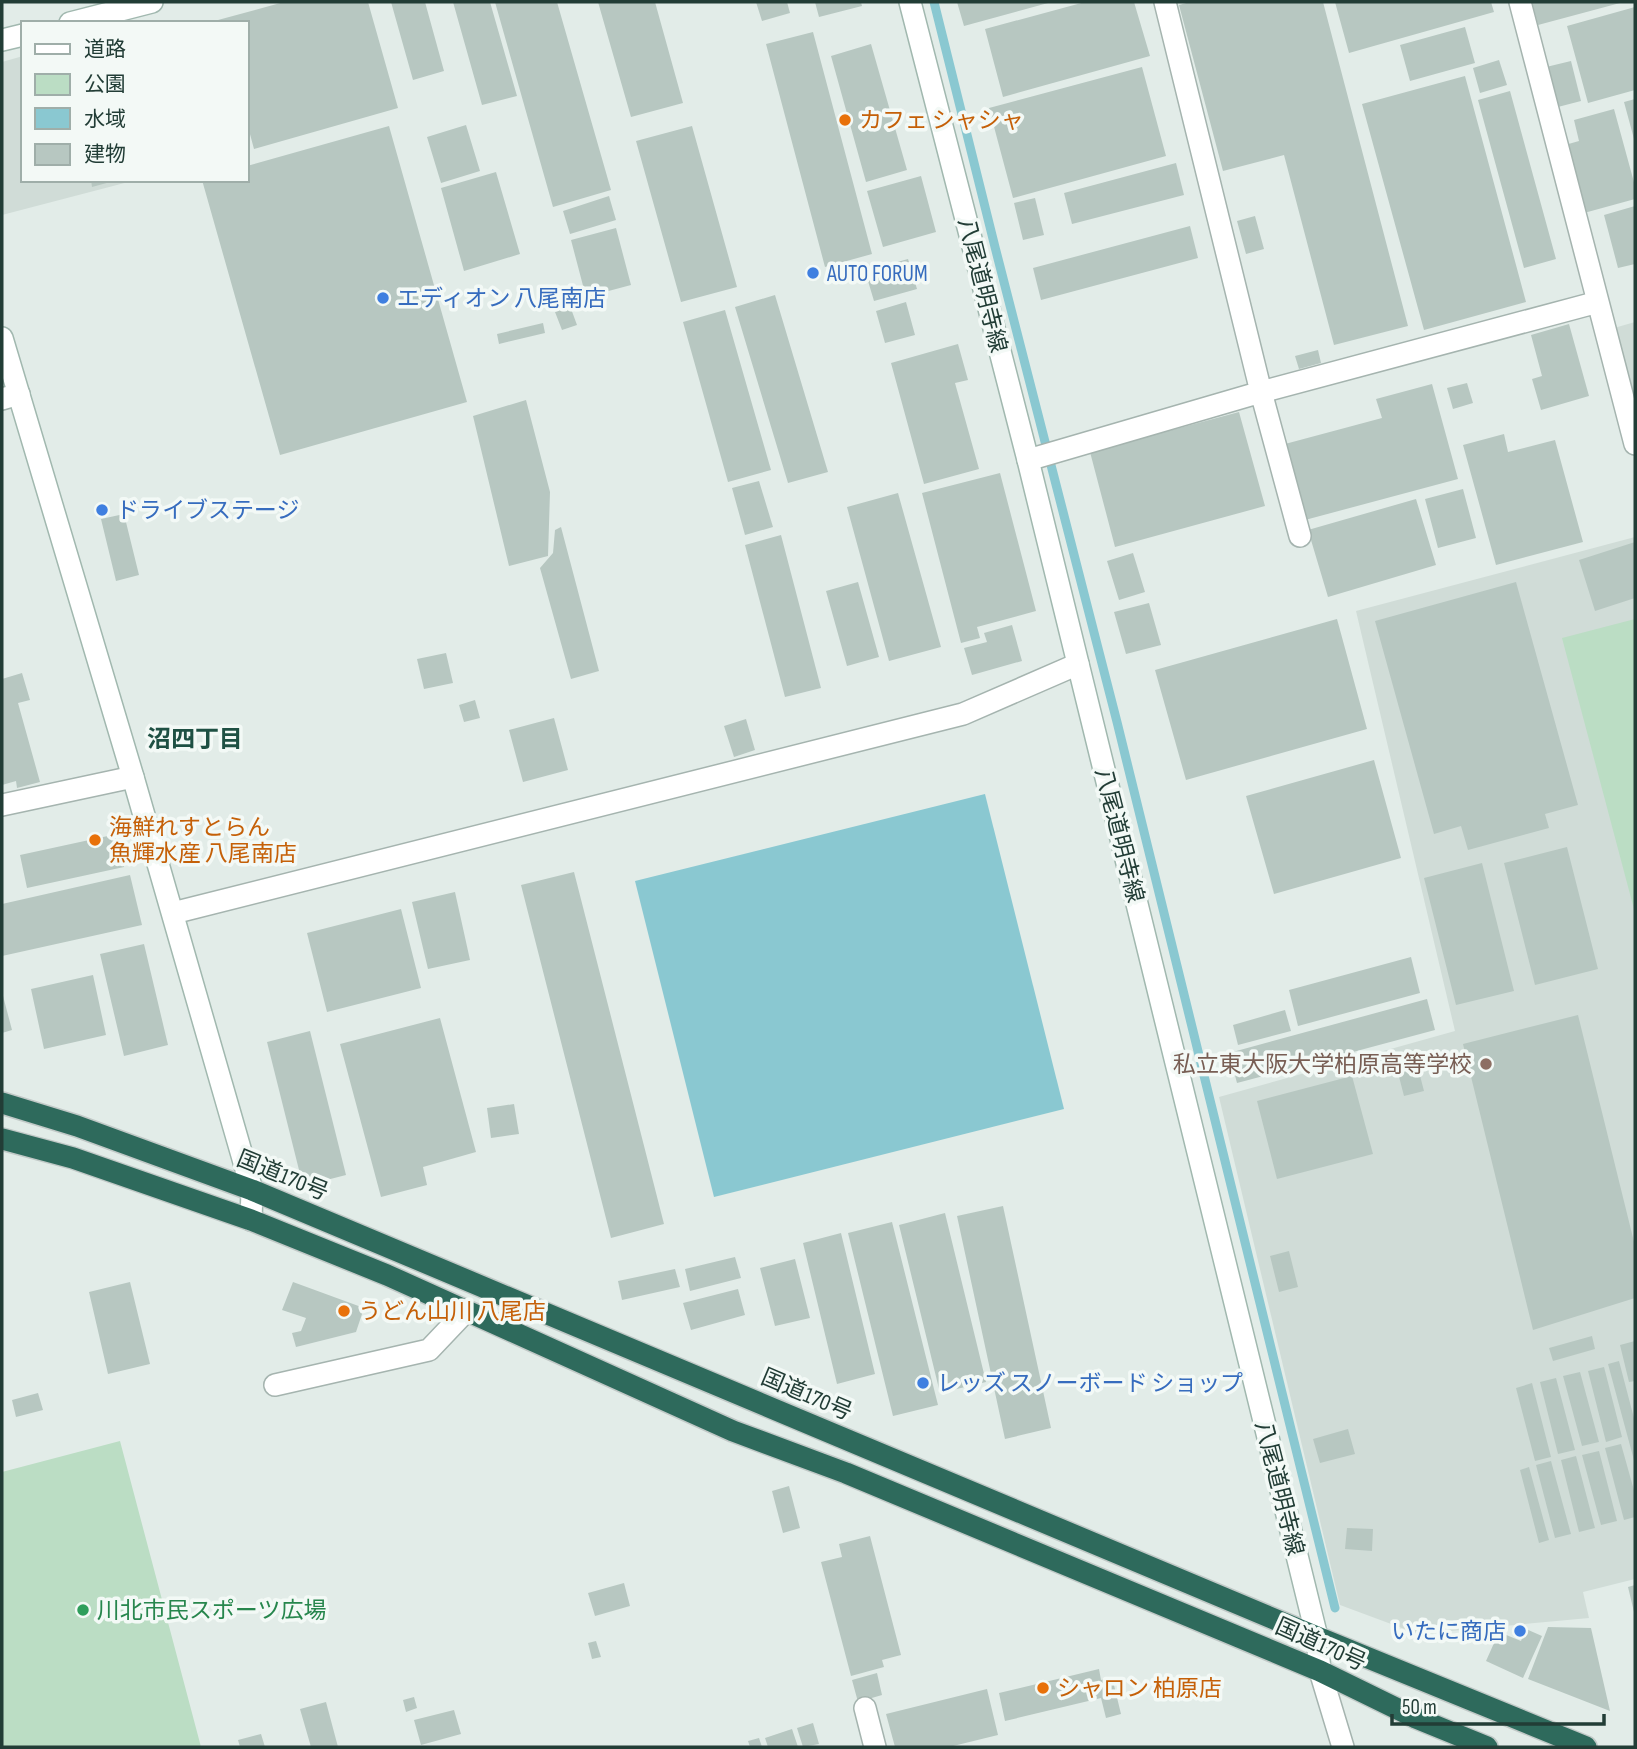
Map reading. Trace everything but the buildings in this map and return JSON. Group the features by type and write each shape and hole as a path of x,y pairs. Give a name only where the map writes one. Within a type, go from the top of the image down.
{"highway":[{"name":"国道170号","path":"2,1103 77,1126 252,1190 1317,1637 1586,1747"},
{"name":"国道170号","path":"2,1139 73,1158 251,1220 387,1275 733,1431 846,1474 1320,1671 1416,1718 1487,1747"}],"street":[{"path":"78,21 152,2"},
{"name":"八尾道明寺線","path":"910,2 1035,458 1078,664 1317,1637 1320,1671 1343,1747"},
{"path":"1165,2 1261,392 1300,536"},
{"path":"1520,2 1635,444"},
{"path":"2,40 21,35"},
{"path":"1035,458 1261,392 1598,302"},
{"path":"2,338 10,397 133,777 252,1190 251,1220"},
{"path":"173,913 963,714 1078,664"},
{"path":"2,805 133,777"},
{"path":"275,1385 429,1350 466,1311"},
{"path":"865,1708 875,1747"}],"shaded area":[{"path":"21,57 21,182 128,182 2,215 2,62"},
{"path":"1635,322 1635,407 1614,328"},
{"name":"私立東大阪大学柏原高等学校","path":"1635,537 1635,1579 1583,1592 1589,1618 1418,1634 1340,1605 1219,1097 1455,1031 1356,611"}],"green space":[{"path":"1635,619 1635,913 1562,638"},
{"name":"川北市民スポーツ広場","path":"120,1441 201,1747 2,1747 2,1472"}],"water":[{"path":"985,794 1064,1109 714,1197 635,881"}],"waterway":[{"path":"934,2 1117,722 1335,1608"}],"place":[{"name":"カフェ シャシャ","path":"845,120"},
{"name":"AUTO FORUM","path":"813,273"},
{"name":"エディオン 八尾南店","path":"383,298"},
{"name":"ドライブステージ","path":"102,510"},
{"name":"海鮮れすとらん 魚輝水産 八尾南店","path":"95,840"},
{"name":"私立東大阪大学柏原高等学校","path":"1486,1064"},
{"name":"うどん山川 八尾店","path":"344,1311"},
{"name":"レッズ スノーボード ショップ","path":"923,1383"},
{"name":"川北市民スポーツ広場","path":"83,1610"},
{"name":"いたに商店","path":"1520,1631"},
{"name":"シャロン 柏原店","path":"1043,1688"}],"district":[{"name":"沼四丁目","path":"195,739"}]}
